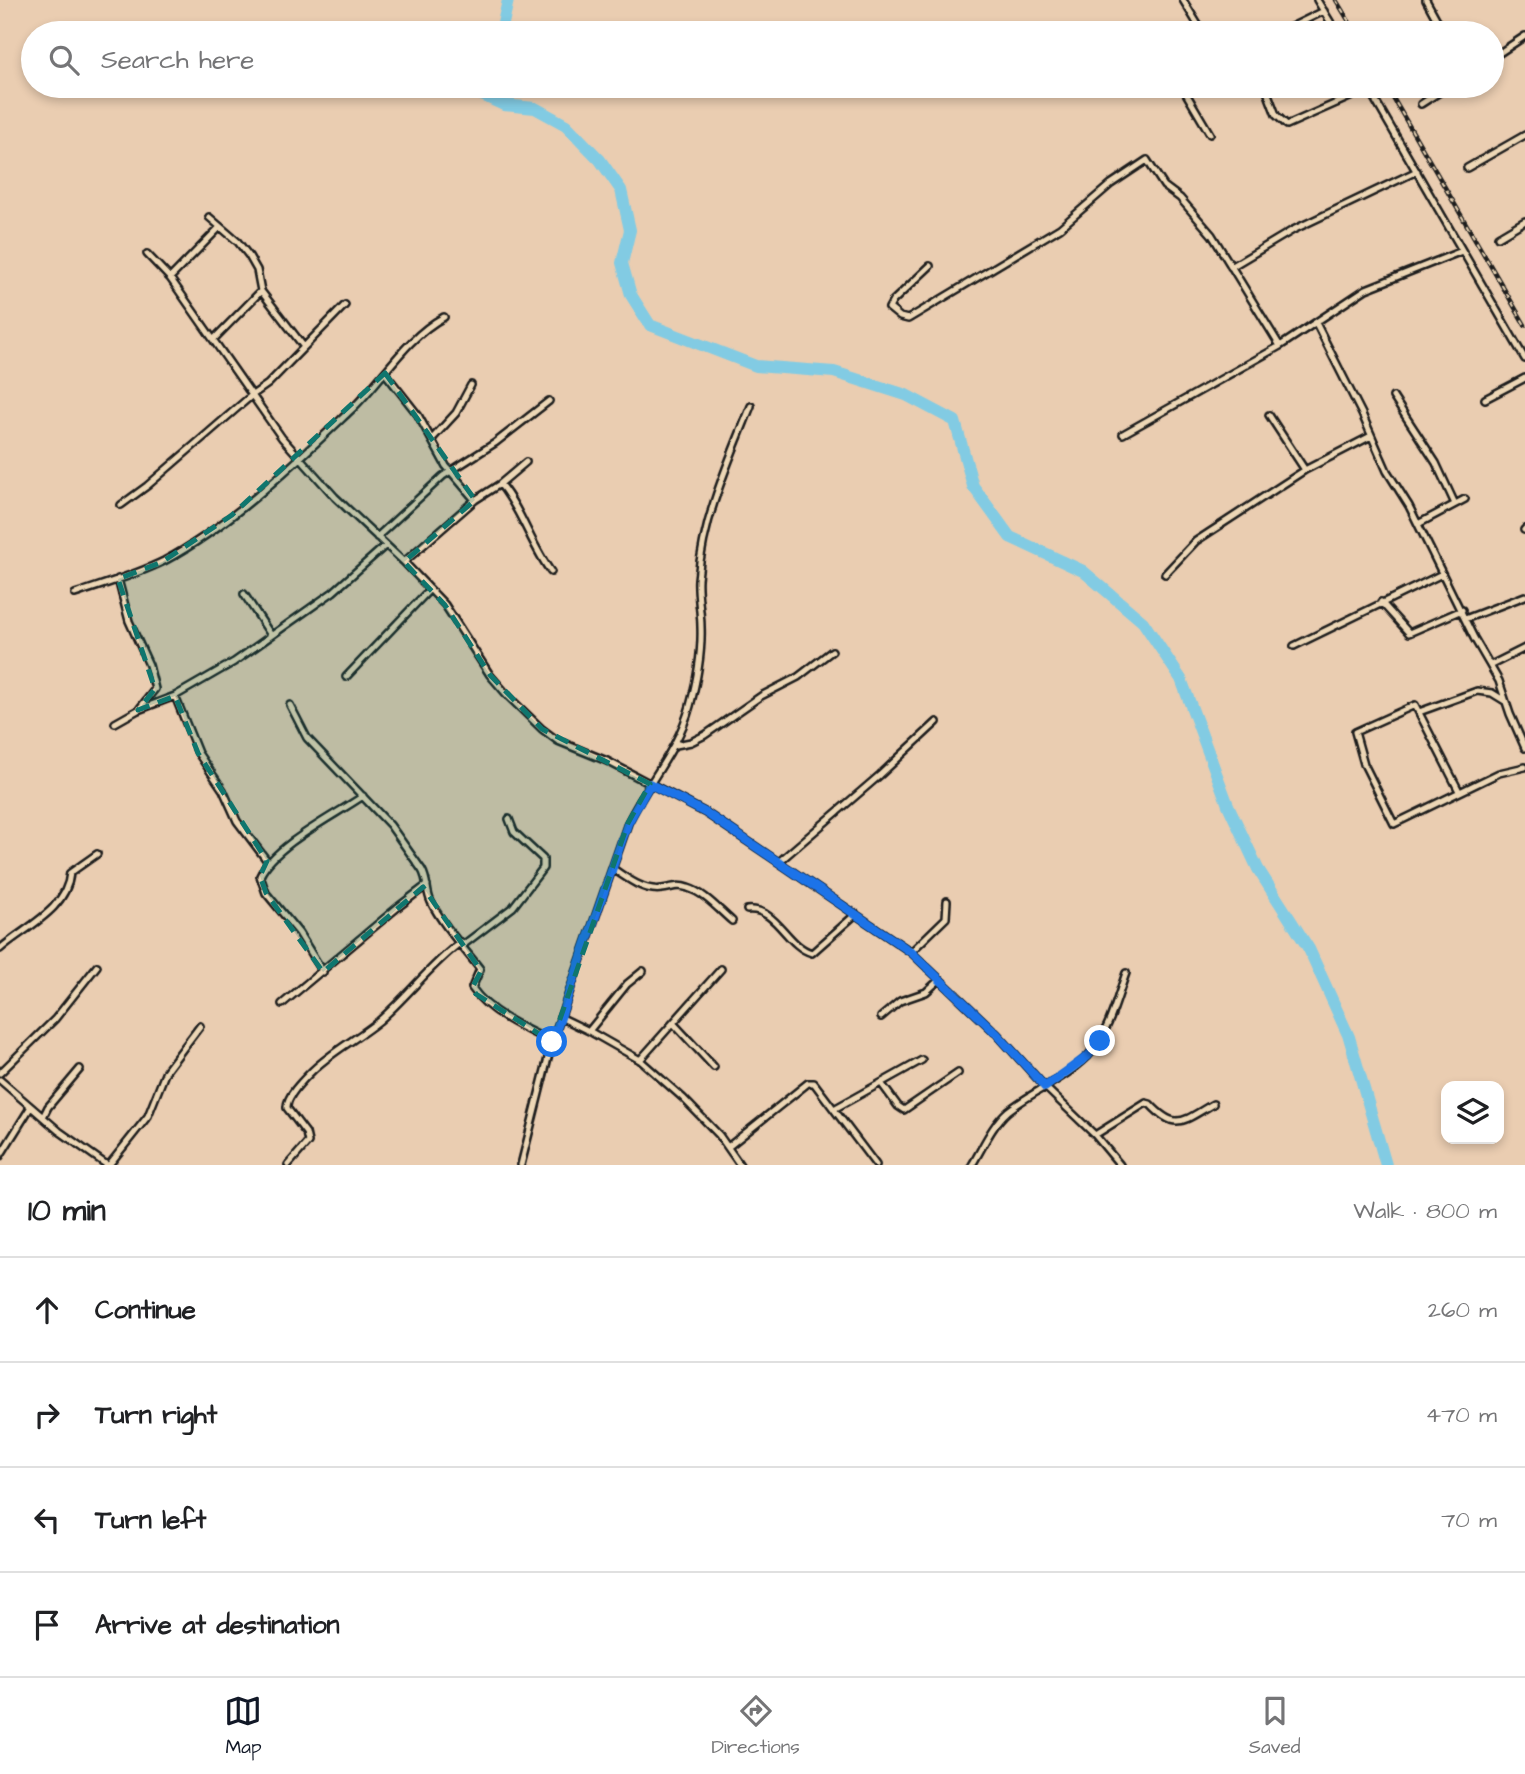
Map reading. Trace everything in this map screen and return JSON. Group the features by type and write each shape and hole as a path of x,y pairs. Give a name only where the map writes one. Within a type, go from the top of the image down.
{"street":[{"path":"1183,0 1196,21"},
{"path":"1317,0 1330,21"},
{"path":"1426,0 1437,21"},
{"path":"1305,21 1324,12"},
{"path":"1504,50 1525,36"},
{"path":"1189,98 1209,134"},
{"path":"1270,98 1276,115 1287,125 1344,98"},
{"path":"1374,98 1525,359"},
{"path":"1421,104 1430,98"},
{"path":"1467,168 1525,135"},
{"path":"930,266 893,301 889,308 894,313 908,319 946,297 1060,228 1111,184 1147,160 1164,186 1180,198 1212,235 1280,346"},
{"path":"1231,267 1293,230 1418,171"},
{"path":"209,217 238,242 257,270 261,291 304,347"},
{"path":"1498,237 1525,221"},
{"path":"170,278 220,227"},
{"path":"1123,434 1280,346 1366,289 1462,251"},
{"path":"147,254 170,278 251,396 299,457 335,497 430,589 454,617 490,675 542,729 558,741 607,761 706,813 911,952 997,1034 1045,1087 1095,1135 1120,1165"},
{"path":"214,339 261,291"},
{"path":"121,505 268,384 345,305"},
{"path":"75,594 162,562 232,515 352,409 416,338 444,317"},
{"path":"1317,323 1387,471 1418,524 1499,681 1505,701 1523,734 1525,748"},
{"path":"385,373 418,415 450,471 475,500"},
{"path":"1485,399 1525,378"},
{"path":"432,439 456,413 471,385"},
{"path":"1393,397 1436,463 1455,504"},
{"path":"377,537 450,471 495,443 549,401"},
{"path":"521,1165 552,1042 628,823 676,745 690,706 699,664 701,629 698,582 701,550 714,498 751,406"},
{"path":"1269,415 1305,470"},
{"path":"1165,575 1196,541 1305,470 1371,436"},
{"path":"404,562 475,500 500,484 526,462"},
{"path":"500,484 515,505 551,572"},
{"path":"1418,524 1465,499"},
{"path":"115,723 138,710 175,696 234,662 333,592 386,545"},
{"path":"1294,646 1443,574"},
{"path":"118,579 129,621 149,665 155,689 138,710"},
{"path":"346,677 430,589"},
{"path":"244,594 271,635"},
{"path":"1465,618 1525,596"},
{"path":"1381,602 1409,633 1462,610"},
{"path":"1491,665 1525,648"},
{"path":"676,745 705,735 761,696 798,677 832,651"},
{"path":"1419,712 1477,691 1492,693 1505,701"},
{"path":"175,696 198,753 223,790 237,821 268,862"},
{"path":"290,705 307,738 390,825 426,877 430,899 436,911 480,969 472,988 476,994 510,1021 552,1042"},
{"path":"1459,791 1415,705 1355,732 1364,764 1394,824 1499,773 1525,768"},
{"path":"780,861 937,722"},
{"path":"323,972 299,933 266,893 260,876 268,862 303,834 363,796"},
{"path":"288,1165 309,1142 286,1103 311,1071 361,1035 408,995 443,956 513,907 543,868 545,863 514,832 509,819"},
{"path":"0,949 47,913 66,892 70,873 97,854"},
{"path":"612,868 652,889 677,885 691,888 732,921"},
{"path":"282,1004 427,886"},
{"path":"911,952 946,919 947,901"},
{"path":"747,910 764,912 793,942 812,953 856,915"},
{"path":"0,1073 55,1019 97,966"},
{"path":"640,1060 721,969"},
{"path":"589,1031 627,984 643,971"},
{"path":"972,1165 993,1128 1008,1112 1088,1056 1100,1041 1110,1021 1126,973"},
{"path":"881,1017 900,1001 926,992 939,980"},
{"path":"560,1017 640,1060 684,1098 728,1147 740,1165"},
{"path":"674,1024 714,1067"},
{"path":"0,1080 59,1131 108,1165 148,1116 166,1070 200,1026"},
{"path":"834,1109 922,1060"},
{"path":"43,1117 48,1107 80,1069"},
{"path":"881,1083 904,1110 958,1073"},
{"path":"728,1147 808,1083 814,1083 876,1165"},
{"path":"1095,1135 1146,1103 1164,1119 1176,1122 1183,1121 1213,1104"},
{"path":"0,1156 30,1108"}],"highlighted area":[{"path":"385,373 475,500 404,562 445,605 490,675 542,729 650,784 628,823 552,1042 476,994 472,988 481,971 423,887 323,972 266,893 260,876 267,861 198,753 175,696 138,710 155,689 118,579 162,562 232,515"}],"waterway":[{"path":"504,21 508,0"},
{"path":"489,98 504,105 535,108 566,125 600,160 621,190 630,230 622,263 631,295 650,325 756,366 834,372 906,395 955,421 973,486 1010,537 1083,571 1143,622 1181,679 1228,805 1258,869 1309,949 1349,1037 1386,1165"}],"railway":[{"path":"1336,0 1349,21"},
{"path":"1393,98 1525,325"}],"route":[{"path":"552,1042 628,823 650,784 706,813 911,952 997,1034 1045,1087 1088,1056 1100,1041"}]}
